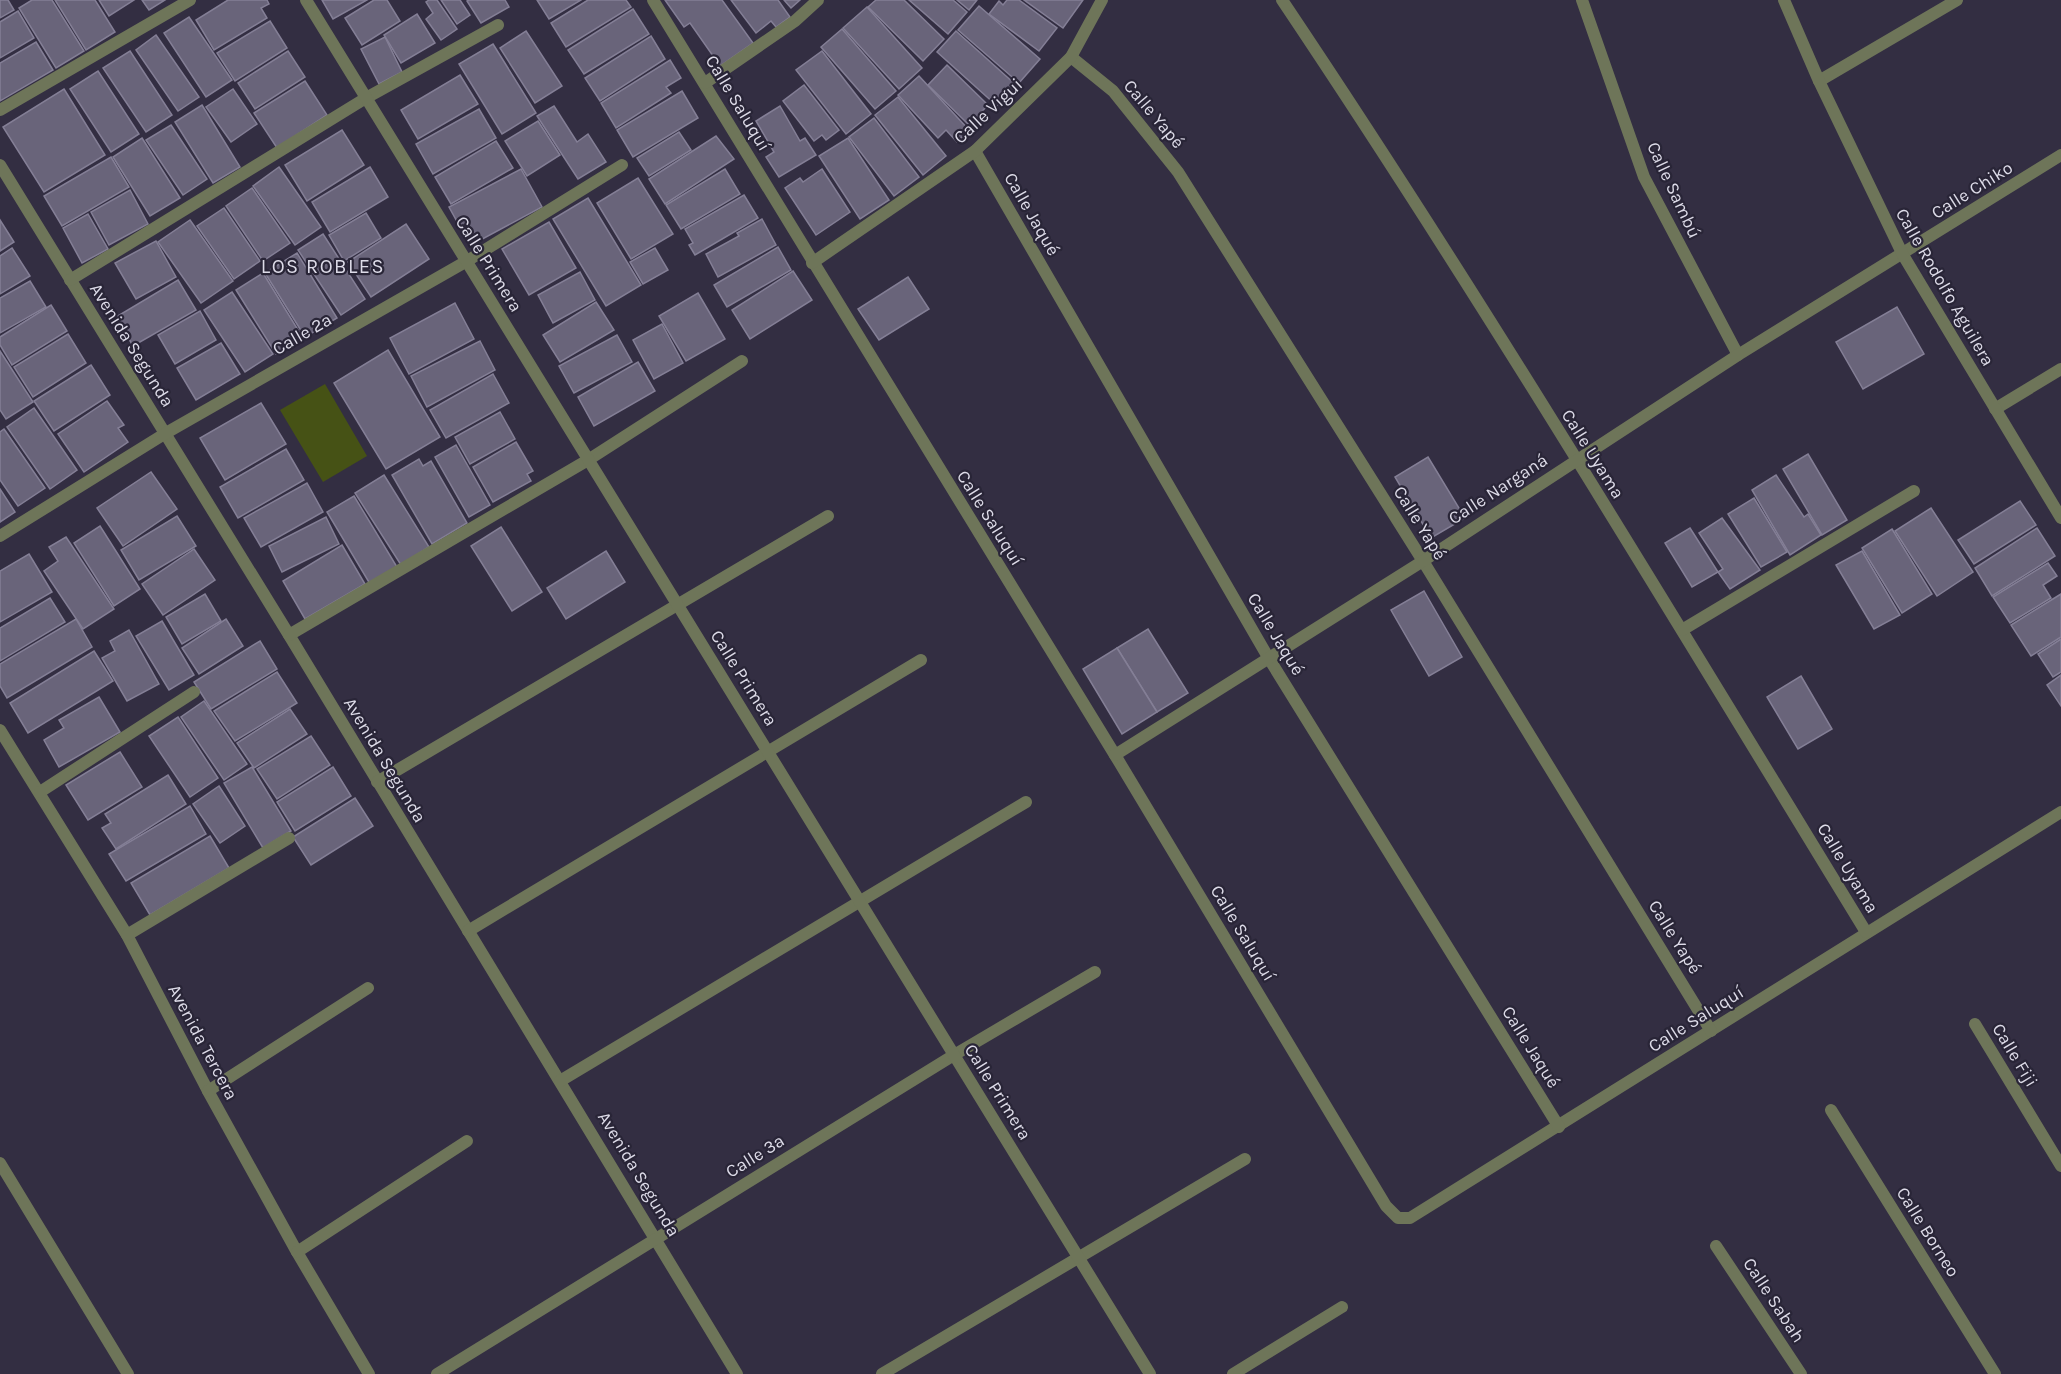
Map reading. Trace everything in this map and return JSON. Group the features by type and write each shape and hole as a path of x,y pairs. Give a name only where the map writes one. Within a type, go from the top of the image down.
{"street":[{"path":"0,110 190,0"},
{"name":"Calle Primera","path":"306,0 1150,1374"},
{"name":"Calle Saluquí","path":"653,0 1115,755 1386,1206 1398,1218 1410,1218 1559,1127 1866,932 2061,812"},
{"path":"705,83 795,21 818,0"},
{"name":"Calle Vigui","path":"812,263 975,151 1071,57 1102,0"},
{"name":"Calle Uyama","path":"1282,0 1682,630 1866,932"},
{"name":"Calle Sambú","path":"1582,0 1644,177 1738,355"},
{"name":"Calle Rodolfo Aguilera","path":"1784,0 1819,81 1903,255 2061,518"},
{"path":"1819,81 1957,0"},
{"path":"70,280 366,98 498,25"},
{"name":"Calle Yapé","path":"1071,57 1113,91 1178,172 1423,561 1711,1031"},
{"name":"Calle Jaqué","path":"975,151 1268,657 1559,1127"},
{"name":"Calle Chiko","path":"1903,255 2061,155"},
{"name":"Avenida Segunda","path":"0,165 166,433 737,1374"},
{"name":"Calle 2a","path":"0,536 166,433 466,261 622,165"},
{"name":"Calle Narganá","path":"1115,755 1423,561 1738,355 1903,255"},
{"path":"289,635 588,460 742,361"},
{"path":"1995,410 2061,369"},
{"path":"1682,630 1914,491"},
{"path":"377,782 828,516"},
{"path":"468,931 921,660"},
{"path":"40,792 194,692"},
{"name":"Avenida Tercera","path":"0,730 127,935 207,1091 297,1252 369,1374"},
{"path":"561,1081 1026,802"},
{"path":"127,935 289,838"},
{"name":"Calle 3a","path":"437,1374 954,1055 1095,972"},
{"path":"207,1091 368,988"},
{"name":"Calle Fiji","path":"1975,1023 2061,1166"},
{"name":"Calle Borneo","path":"1831,1110 1995,1374"},
{"path":"297,1252 467,1141"},
{"path":"882,1374 1245,1160"},
{"path":"0,1163 128,1374"},
{"name":"Calle Sabah","path":"1716,1246 1801,1374"},
{"path":"1233,1374 1342,1307"}],"green space":[{"path":"325,384 367,456 323,482 280,410"}],"building":[{"path":"0,0 8,0 14,10 0,18"},
{"path":"32,0 52,0 84,51 56,68 19,8"},
{"path":"55,0 95,0 115,32 86,50"},
{"path":"99,0 134,0 109,16"},
{"path":"142,0 165,0 149,10"},
{"path":"228,0 267,0 269,4 261,8 267,18 214,50 196,20"},
{"path":"322,0 367,0 333,19"},
{"path":"374,0 387,0 400,21 362,45 345,18"},
{"path":"437,0 457,29 441,40 426,19 433,13 426,2"},
{"path":"441,0 460,0 470,15 457,24"},
{"path":"505,0 509,7 481,23 467,1"},
{"path":"537,0 581,0 549,19"},
{"path":"588,0 626,0 631,7 566,47 551,23"},
{"path":"665,0 722,0 753,43 720,66 690,23 684,27"},
{"path":"731,0 778,0 790,17 776,27 771,21 756,33"},
{"path":"784,0 800,0 791,8"},
{"path":"876,0 904,0 944,39 923,61 868,7"},
{"path":"909,0 953,0 967,12 948,34"},
{"path":"957,0 977,0 969,10"},
{"path":"1007,0 1019,0 1057,28 1039,51 989,14 999,1 1003,5"},
{"path":"1024,0 1083,0 1063,28"},
{"path":"979,6 1040,59 1019,83 958,30"},
{"path":"867,7 922,68 899,89 843,28"},
{"path":"633,9 649,34 584,74 568,50"},
{"path":"18,11 34,38 0,58 0,22"},
{"path":"417,14 435,43 401,63 384,35"},
{"path":"189,17 232,80 206,97 164,33"},
{"path":"270,21 287,48 235,81 217,53"},
{"path":"842,29 896,91 875,109 821,47"},
{"path":"526,31 562,86 535,103 500,48"},
{"path":"956,31 1016,85 997,106 937,52"},
{"path":"156,35 199,97 178,111 136,50"},
{"path":"651,36 665,59 600,101 585,78"},
{"path":"385,37 402,72 379,84 361,49"},
{"path":"36,42 53,70 0,101 0,63"},
{"path":"493,44 536,113 502,134 459,64"},
{"path":"130,51 172,115 146,132 103,68"},
{"path":"288,51 305,77 255,109 238,83"},
{"path":"822,51 871,114 846,134 796,70"},
{"path":"670,60 681,78 666,87 671,93 616,128 601,103"},
{"path":"947,65 988,105 969,125 928,85"},
{"path":"98,71 139,134 111,152 70,89"},
{"path":"460,75 478,104 418,139 401,110"},
{"path":"919,76 969,130 957,142 946,130 938,138 898,95"},
{"path":"305,81 327,115 277,148 254,113"},
{"path":"804,85 839,130 826,140 822,135 814,141 783,101"},
{"path":"64,89 105,155 44,192 3,127"},
{"path":"233,89 257,124 231,142 206,107"},
{"path":"682,91 698,118 633,157 617,130"},
{"path":"898,97 946,156 923,175 875,115"},
{"path":"202,105 240,167 213,183 175,122"},
{"path":"554,106 577,142 588,134 606,162 578,179 537,116"},
{"path":"780,106 800,141 805,138 816,155 779,177 766,157 774,152 756,121"},
{"path":"479,109 496,138 433,174 416,144"},
{"path":"874,118 919,177 894,196 849,137"},
{"path":"538,121 560,155 527,176 505,141"},
{"path":"171,125 207,179 183,195 146,140"},
{"path":"342,130 364,165 307,201 285,165"},
{"path":"679,132 691,150 649,176 637,158"},
{"path":"716,136 734,159 665,204 649,179"},
{"path":"142,138 180,198 150,216 113,157"},
{"path":"848,138 889,200 860,219 819,156"},
{"path":"496,141 513,168 451,204 435,177"},
{"path":"111,157 129,187 62,226 44,196"},
{"path":"279,167 321,227 295,245 253,186"},
{"path":"370,167 388,197 330,232 312,202"},
{"path":"521,169 542,207 475,243 470,233 465,236 449,207"},
{"path":"725,169 740,194 681,229 666,205"},
{"path":"822,169 850,212 816,235 785,188 800,178 803,182"},
{"path":"638,178 673,234 631,259 597,203"},
{"path":"252,188 290,243 263,261 226,206"},
{"path":"130,190 148,224 109,245 91,212"},
{"path":"744,195 758,218 695,255 689,245 693,243 685,229"},
{"path":"588,198 641,285 606,306 553,219"},
{"path":"224,208 260,261 234,279 197,226"},
{"path":"366,213 381,238 344,261 329,235"},
{"path":"88,214 108,249 82,263 63,228"},
{"path":"762,219 776,245 718,277 706,254 739,236 737,233"},
{"path":"0,220 14,242 0,251"},
{"path":"190,220 233,281 201,303 158,242"},
{"path":"549,222 576,268 529,295 502,249"},
{"path":"406,224 429,259 371,297 348,262"},
{"path":"323,234 365,299 341,315 298,250"},
{"path":"156,241 176,277 136,299 115,263"},
{"path":"778,247 791,270 727,307 714,285"},
{"path":"12,248 30,276 0,294 0,256"},
{"path":"655,248 668,270 643,284 630,262"},
{"path":"297,253 337,318 305,337 265,273"},
{"path":"793,271 812,300 750,339 732,310"},
{"path":"580,272 595,300 553,323 538,295"},
{"path":"263,273 303,338 276,354 236,290"},
{"path":"908,277 929,309 879,340 858,309"},
{"path":"178,280 196,310 133,346 116,317"},
{"path":"30,281 46,307 0,333 0,298"},
{"path":"232,292 273,354 245,372 204,310"},
{"path":"698,293 725,339 686,361 659,316"},
{"path":"596,302 614,330 560,362 543,335"},
{"path":"455,303 474,339 409,374 390,338"},
{"path":"51,305 67,331 12,365 0,345 0,337"},
{"path":"1897,307 1924,354 1863,389 1836,342"},
{"path":"200,311 216,340 175,364 158,335"},
{"path":"662,324 683,363 654,379 633,340"},
{"path":"68,334 86,363 33,397 14,367"},
{"path":"617,335 632,362 574,393 559,366"},
{"path":"480,341 495,370 427,407 411,376"},
{"path":"221,343 240,374 196,400 177,368"},
{"path":"388,350 440,437 386,469 334,383"},
{"path":"0,351 33,402 6,419 0,410"},
{"path":"638,362 655,391 594,426 578,397"},
{"path":"91,365 110,395 54,431 34,401"},
{"path":"493,374 509,403 446,438 430,410"},
{"path":"107,401 124,425 118,428 128,442 84,472 58,434"},
{"path":"261,403 286,444 225,480 200,438"},
{"path":"34,408 77,470 50,489 7,427"},
{"path":"500,412 515,439 470,464 455,437"},
{"path":"4,429 45,488 18,506 0,480 0,432"},
{"path":"516,442 533,471 527,474 531,481 493,502 473,467"},
{"path":"456,445 490,505 469,517 435,457"},
{"path":"286,449 304,480 238,518 220,487"},
{"path":"1808,454 1847,520 1822,535 1783,469"},
{"path":"1428,457 1465,518 1431,538 1395,477"},
{"path":"419,459 423,466 431,461 467,523 432,544 392,475"},
{"path":"151,472 177,509 123,546 97,508"},
{"path":"384,475 429,547 401,565 355,493"},
{"path":"1776,475 1804,517 1808,514 1821,535 1790,555 1752,490"},
{"path":"307,483 323,512 261,547 244,518"},
{"path":"0,489 15,512 0,522"},
{"path":"354,496 397,567 370,584 327,512"},
{"path":"1754,498 1787,552 1761,567 1728,514"},
{"path":"2020,501 2036,525 1974,564 1958,540"},
{"path":"1931,508 1973,572 1937,596 1895,531"},
{"path":"177,516 196,546 139,580 121,550"},
{"path":"326,517 339,544 282,572 269,546"},
{"path":"1722,518 1760,570 1730,589 1718,572 1723,569 1699,533"},
{"path":"100,526 140,589 114,606 74,543"},
{"path":"501,527 542,592 512,611 471,546"},
{"path":"1690,528 1718,572 1692,587 1665,543"},
{"path":"2037,528 2055,556 1992,596 1975,568"},
{"path":"1892,529 1932,594 1902,613 1862,548"},
{"path":"66,537 114,609 83,629 44,571 58,561 49,547"},
{"path":"342,545 365,584 305,619 283,581"},
{"path":"194,549 215,580 163,615 142,584"},
{"path":"606,551 625,582 566,619 547,588"},
{"path":"1862,551 1900,615 1874,629 1836,565"},
{"path":"29,554 52,592 0,622 0,571"},
{"path":"2048,563 2057,576 2043,585 2051,598 2010,623 1993,597"},
{"path":"1424,591 1462,657 1429,676 1391,610"},
{"path":"205,594 221,621 182,644 166,617"},
{"path":"2061,594 2061,637 2031,656 2011,625"},
{"path":"50,598 65,622 0,661 0,628"},
{"path":"76,619 92,647 7,698 0,686 0,664"},
{"path":"226,619 243,646 199,674 182,648"},
{"path":"162,621 194,675 169,690 136,636"},
{"path":"1148,629 1188,693 1157,712 1117,648"},
{"path":"129,630 159,684 127,701 102,658 115,651 110,641"},
{"path":"2061,639 2061,672 2053,677 2038,654"},
{"path":"260,641 277,669 211,709 194,682"},
{"path":"1117,648 1157,712 1122,734 1083,669"},
{"path":"94,651 113,681 28,733 10,703"},
{"path":"277,672 297,703 235,741 214,711"},
{"path":"2061,675 2061,706 2047,685"},
{"path":"1801,676 1832,729 1798,749 1767,697"},
{"path":"99,697 120,732 59,767 44,740 64,728 59,720"},
{"path":"204,701 247,764 224,780 181,717"},
{"path":"290,709 307,734 254,768 237,743"},
{"path":"178,717 218,778 190,797 149,736"},
{"path":"311,736 330,765 277,799 257,769"},
{"path":"120,752 142,787 88,820 66,785"},
{"path":"252,767 291,831 263,848 224,783"},
{"path":"333,767 351,796 295,831 277,802"},
{"path":"168,775 186,804 116,849 102,828 111,823 105,814"},
{"path":"219,786 245,826 220,843 193,804"},
{"path":"355,798 373,826 311,865 293,837"},
{"path":"190,806 206,834 126,881 109,854"},
{"path":"210,836 229,868 150,915 131,883"}],"district":[{"name":"LOS ROBLES","path":"323,266"}]}
